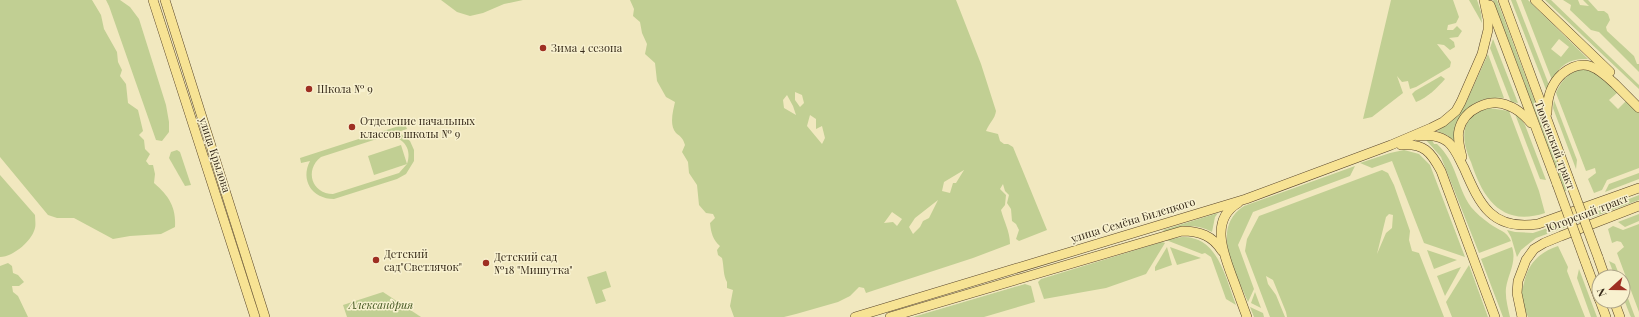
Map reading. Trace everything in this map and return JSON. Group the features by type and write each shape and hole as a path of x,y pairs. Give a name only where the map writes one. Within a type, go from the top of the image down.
{"main road":[{"name":"улица Крылова","path":"153,0 255,317"},
{"name":"улица Крылова","path":"165,0 265,317"},
{"name":"улица Семёна Билецкого","path":"855,317 1246,199 1391,146 1443,122 1456,111 1482,54 1486,42 1488,19 1484,0"},
{"name":"Тюменский тракт","path":"1488,0 1591,278"},
{"name":"Тюменский тракт","path":"1503,0 1602,269"},
{"path":"1535,0 1639,99"},
{"path":"1548,121 1547,106 1549,96 1558,78 1572,68 1582,65 1591,66 1601,71 1639,108"},
{"path":"1468,178 1461,152 1459,131 1461,123 1466,115 1473,110 1482,105 1491,103 1504,104 1521,113 1536,130"},
{"path":"1415,136 1435,136 1448,142 1456,152 1468,178"},
{"path":"1391,146 1413,144 1429,152 1435,160 1441,171 1495,317"},
{"name":"Югорский тракт","path":"1468,178 1475,194 1495,217 1506,223 1527,226 1538,224 1639,188"},
{"path":"1222,251 1221,226 1225,214 1246,199"},
{"name":"Югорский тракт","path":"1522,317 1517,293 1518,281 1526,260 1534,249 1544,243 1639,206"},
{"path":"890,317 1182,231 1192,231 1208,236 1218,244 1247,317"}],"green space":[{"path":"0,0 92,0 101,15 104,29 117,52 118,62 122,70 120,76 126,84 128,103 138,110 143,131 139,135 144,140 145,149 150,154 146,161 149,165 153,165 155,174 154,183 168,197 173,208 175,227 161,234 130,236 113,239 74,218 57,218 48,215 0,157"},
{"path":"106,0 120,0 130,7 139,19 166,105 169,132 162,141 156,140"},
{"path":"441,0 523,0 504,4 483,13 470,16 457,12"},
{"path":"630,0 956,0 981,64 996,111 986,131 998,134 1000,141 1013,147 1047,230 1019,241 1016,239 1019,230 1016,224 1012,221 1011,209 1007,203 1009,195 1005,191 1003,184 1000,189 1006,195 1005,205 1001,210 1008,231 1010,244 973,258 866,293 864,288 859,287 850,296 838,302 796,314 784,317 734,317 730,306 733,290 727,288 722,258 718,255 717,250 720,246 714,239 711,230 710,223 715,218 713,214 706,213 699,205 697,185 689,173 688,162 682,152 685,145 682,138 674,130 673,126 672,118 675,102 666,97 657,81 655,63 645,54 647,44 642,33 640,22 633,16 634,9","holes":["795,92 802,95 804,103 800,107 795,100","787,95 796,115 784,108 783,100","810,115 816,119 816,129 822,126 825,138 822,144 807,126","964,170 956,183 953,183 950,193 942,191 944,182","938,200 929,218 923,221 920,227 913,234 909,227 915,218","892,212 902,219 897,226 893,222 884,223"]},
{"path":"1391,0 1453,0 1459,17 1456,23 1448,25 1447,30 1453,30 1457,26 1462,31 1458,37 1449,38 1454,42 1455,47 1450,50 1444,45 1437,44 1451,62 1450,67 1410,89 1408,81 1402,82 1397,76 1403,93 1372,117 1363,119"},
{"path":"1469,0 1477,0 1481,12 1482,23"},
{"path":"1493,0 1497,0 1568,190 1565,191"},
{"path":"1511,0 1516,0 1549,85 1547,92"},
{"path":"1521,0 1528,0 1588,59 1576,60 1567,63 1562,66 1552,80","holes":["1559,39 1569,47 1561,57 1551,49"]},
{"path":"1545,0 1551,0 1639,85 1639,89"},
{"path":"1563,0 1578,0 1580,5 1589,6 1583,0 1588,0 1598,11 1604,11 1608,14 1610,20 1606,27 1607,31 1634,56 1637,64 1639,64 1639,72 1599,32 1591,30 1570,10 1571,5"},
{"path":"1493,39 1518,103 1511,102 1490,48"},
{"path":"1488,54 1504,98 1484,99 1468,108 1458,122 1454,141 1447,135 1437,131 1450,122 1465,105"},
{"path":"1581,69 1596,72 1618,92 1609,100 1618,109 1627,100 1639,113 1639,168 1607,180 1602,190 1594,193 1588,179 1596,173 1595,168 1586,171 1556,93 1566,78 1572,73"},
{"path":"1441,76 1445,79 1439,86 1416,102 1412,94"},
{"path":"1554,100 1577,160 1576,169 1553,108"},
{"path":"1489,108 1509,111 1539,191 1545,213 1530,216 1517,216 1506,213 1496,207 1482,188 1467,153 1464,133 1467,123 1473,115"},
{"path":"1515,114 1520,117 1525,125 1546,180 1540,179"},
{"path":"405,124 407,129 398,132 410,141 414,150 414,161 406,174 397,179 334,199 320,196 314,192 307,181 306,175 310,161 301,163 300,158","holes":["391,136 404,142 409,154 407,164 399,173 333,194 326,193 315,186 312,174 316,162 321,157 383,137"]},
{"path":"1426,140 1432,140 1434,144 1437,144 1449,159 1462,191 1471,207 1487,222 1505,233 1511,241 1479,253 1441,157"},
{"path":"401,145 407,164 374,175 368,156"},
{"path":"177,150 180,152 191,185 185,186 169,158 171,152"},
{"path":"1404,150 1419,154 1430,165 1465,257 1424,243 1392,161 1372,168 1360,163"},
{"path":"1355,166 1350,176 1253,212 1238,245 1254,289 1248,302 1237,278 1228,252 1228,227 1234,216 1244,206"},
{"path":"1382,170 1388,173 1394,185 1410,231 1409,240 1412,251 1419,253 1444,317 1287,317 1273,280 1266,276 1268,284 1276,295 1285,317 1270,317 1245,251 1247,239 1259,216","holes":["1389,214 1393,215 1392,228 1386,233 1377,254 1386,217"]},
{"path":"1639,173 1639,179 1605,192 1609,184"},
{"path":"0,175 35,215 35,228 26,243 11,254 0,257"},
{"path":"1639,195 1639,200 1536,238 1521,250 1517,257 1511,237 1507,230 1533,233 1601,210"},
{"path":"1218,213 1215,217 1212,232 1194,226 1177,228 1165,232 1163,230"},
{"path":"1639,214 1639,221 1625,227 1618,222"},
{"path":"1639,224 1639,312 1631,291 1631,269 1623,269 1617,253 1624,247 1621,242 1617,241 1612,243 1608,229 1613,226 1623,230"},
{"path":"1182,237 1194,238 1204,243 1212,251 1224,271 1236,305 1226,299 1211,257 1205,253 1202,254 1166,240"},
{"path":"1162,242 1165,243 1146,274 1106,288 1044,299 1038,282 1041,279"},
{"path":"1558,246 1568,267 1567,271 1585,317 1528,317 1521,296 1528,270 1540,255"},
{"path":"1167,247 1172,265 1155,271 1155,267"},
{"path":"1170,247 1201,258 1177,265"},
{"path":"1512,247 1513,263 1506,288 1510,317 1503,317 1481,259"},
{"path":"1427,250 1457,260 1434,269"},
{"path":"1609,261 1615,264 1617,269 1612,269"},
{"path":"8,263 12,266 13,273 18,275 24,282 19,286 12,286 13,292 18,296 28,317 0,317 0,266"},
{"path":"1469,265 1488,317 1452,317 1446,302"},
{"path":"1461,267 1445,296 1437,276"},
{"path":"1579,269 1591,301 1591,309 1594,309 1597,317 1591,317 1577,278"},
{"path":"606,271 611,287 602,290 606,301 596,304 587,277"},
{"path":"1025,284 1031,286 1035,302 984,317 913,317"},
{"name":"Александрия","path":"383,292 421,317 347,317 343,305"},
{"path":"1255,292 1261,308 1251,303"},
{"path":"1631,306 1635,317 1631,317 1628,309 1631,309"},
{"path":"1250,307 1263,313 1264,317 1254,317"}],"place":[{"name":"Зима 4 сезона","path":"543,48"},
{"name":"Школа № 9","path":"309,89"},
{"name":"Отделение начальных классов школы № 9","path":"352,127"},
{"name":"Детский сад\"Светлячок\"","path":"376,260"},
{"name":"Детский сад №18 \"Мишутка\"","path":"486,263"}]}
